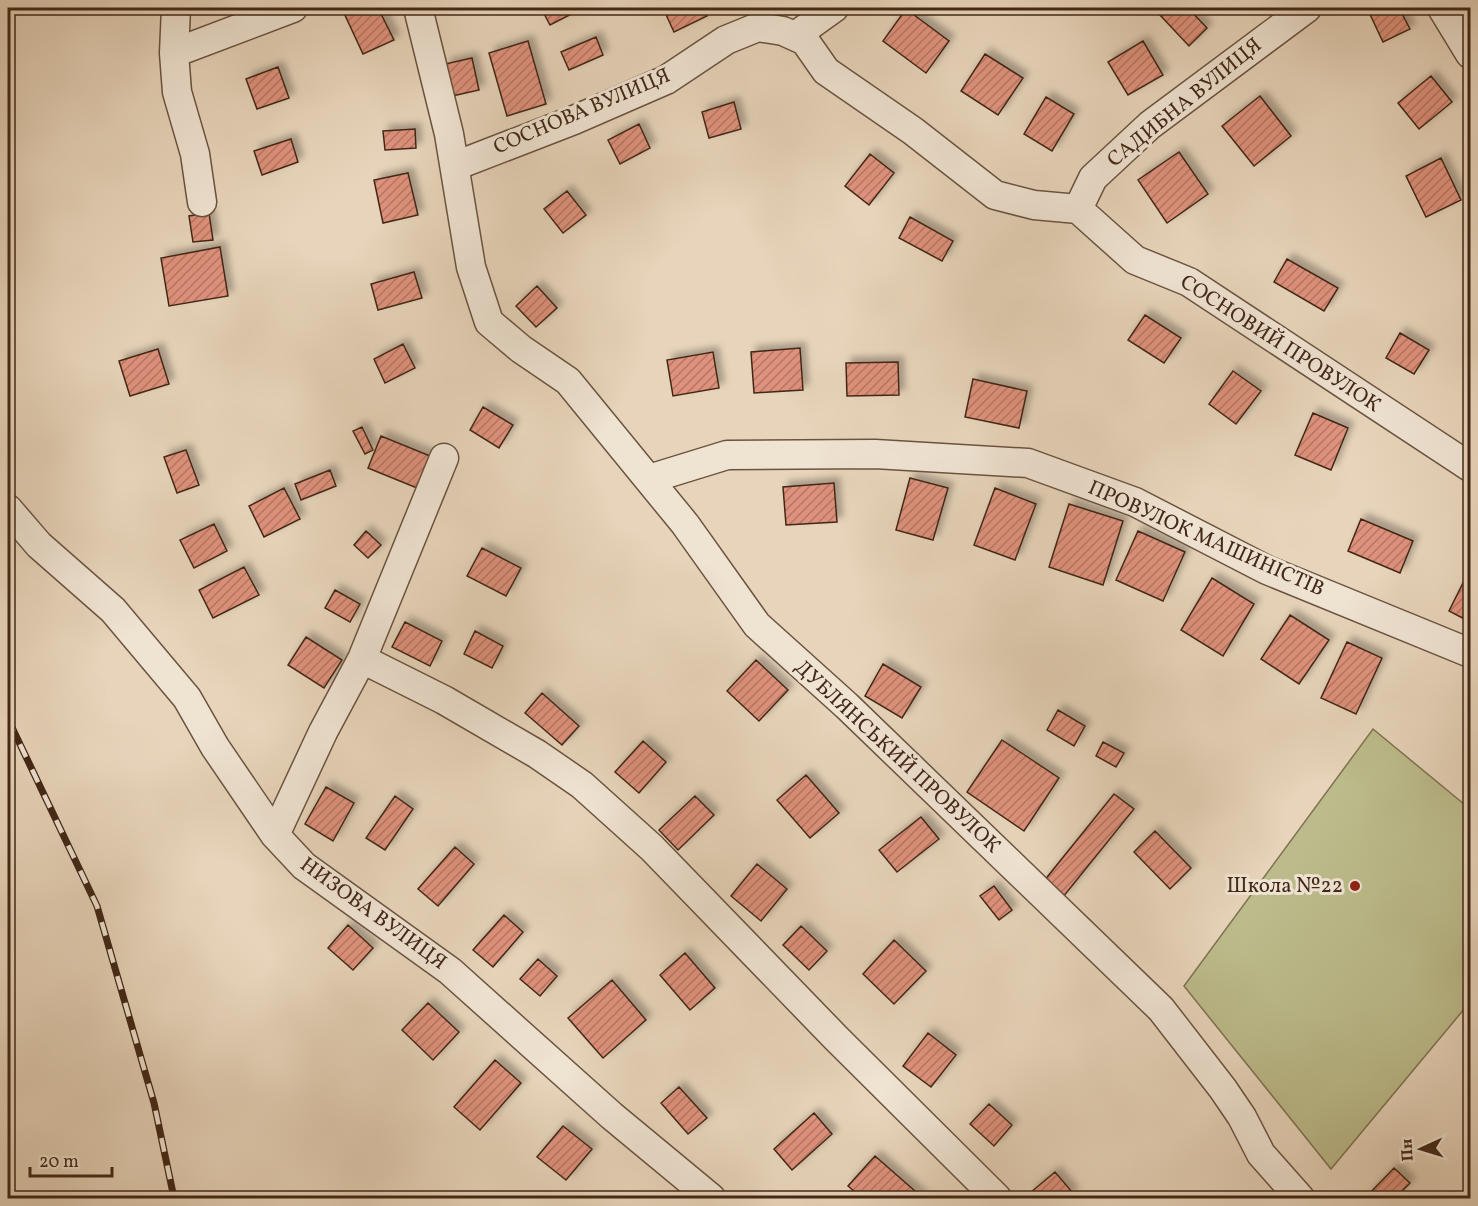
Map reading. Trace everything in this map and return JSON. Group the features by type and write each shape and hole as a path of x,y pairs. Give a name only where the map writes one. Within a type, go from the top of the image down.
{"street":[{"path":"176,8 174,53 177,92 195,154 202,202"},
{"path":"174,53 293,8"},
{"path":"418,8 455,166"},
{"path":"834,8 795,36 805,41 826,71 913,131 995,195 1034,206 1078,209"},
{"name":"САДИБНА ВУЛИЦЯ","path":"1078,209 1093,178 1150,125 1307,8"},
{"path":"1442,8 1470,54"},
{"name":"СОСНОВА ВУЛИЦЯ","path":"455,166 574,120 666,80 726,40 758,27 783,30 795,36"},
{"name":"ДУБЛЯНСЬКИЙ ПРОВУЛОК","path":"455,166 471,267 489,322 520,349 568,381 685,524 757,625 847,706 1161,1009 1223,1089 1242,1117 1261,1154 1300,1198"},
{"name":"СОСНОВИЙ ПРОВУЛОК","path":"1078,209 1135,260 1189,282 1470,466"},
{"name":"ПРОВУЛОК МАШИНІСТІВ","path":"649,478 727,456 874,454 1028,463 1134,502 1267,570 1470,653"},
{"path":"275,835 322,732 362,658 444,458"},
{"name":"НИЗОВА ВУЛИЦЯ","path":"8,509 39,544 114,610 187,698 215,747 275,835 304,866 450,971 612,1116 711,1198"},
{"path":"362,658 444,700 537,754 582,785 652,848 836,1038 997,1198"}],"shaded area":[{"name":"Школа №22","path":"1373,729 1470,809 1470,1002 1331,1169 1184,986"}],"building":[{"path":"355,8 378,8 394,40 363,54 344,13"},
{"path":"541,8 583,8 550,25"},
{"path":"663,8 702,8 707,16 674,32"},
{"path":"1166,8 1188,8 1207,28 1189,46 1159,14"},
{"path":"1367,8 1399,8 1410,29 1383,42"},
{"path":"906,9 949,41 926,73 883,41"},
{"path":"596,37 603,55 569,70 561,52"},
{"path":"528,41 546,104 507,116 489,53"},
{"path":"1143,41 1163,75 1128,95 1108,62"},
{"path":"985,54 1023,78 998,115 961,91"},
{"path":"472,58 479,90 452,96 445,64"},
{"path":"278,67 289,98 257,109 246,79"},
{"path":"1431,76 1452,102 1419,129 1398,103"},
{"path":"1260,96 1291,136 1254,166 1222,126"},
{"path":"1046,97 1074,114 1052,151 1024,134"},
{"path":"734,102 741,129 709,138 702,112"},
{"path":"639,124 650,148 620,164 608,140"},
{"path":"415,129 416,148 385,150 383,131"},
{"path":"291,139 298,162 262,175 254,151"},
{"path":"1179,152 1208,194 1167,223 1138,180"},
{"path":"870,154 894,173 869,205 845,186"},
{"path":"1441,158 1461,200 1426,217 1406,176"},
{"path":"408,173 418,215 383,223 374,180"},
{"path":"567,191 586,215 563,233 544,209"},
{"path":"209,213 213,240 193,242 189,216"},
{"path":"910,217 953,241 942,261 899,238"},
{"path":"220,247 228,296 169,306 161,258"},
{"path":"1287,259 1338,288 1324,311 1274,282"},
{"path":"414,272 422,298 378,310 371,284"},
{"path":"537,286 557,308 536,327 516,306"},
{"path":"1145,315 1181,338 1164,363 1128,340"},
{"path":"1400,333 1429,350 1414,374 1386,358"},
{"path":"403,344 415,368 385,383 374,359"},
{"path":"800,348 803,390 754,393 751,352"},
{"path":"158,349 169,384 130,396 119,361"},
{"path":"713,352 719,388 673,396 667,360"},
{"path":"898,362 899,395 847,396 846,363"},
{"path":"1233,371 1261,391 1236,424 1209,404"},
{"path":"973,379 1027,391 1019,428 965,417"},
{"path":"483,407 513,425 499,448 470,430"},
{"path":"1313,413 1348,428 1331,470 1295,455"},
{"path":"362,427 373,450 365,454 353,431"},
{"path":"381,436 430,456 417,488 368,468"},
{"path":"186,450 199,485 177,493 164,457"},
{"path":"330,470 336,486 301,500 295,484"},
{"path":"910,478 948,488 933,540 896,530"},
{"path":"834,483 837,522 786,525 783,487"},
{"path":"284,488 300,519 264,537 249,506"},
{"path":"995,488 1036,504 1015,560 974,545"},
{"path":"1069,504 1123,521 1103,585 1049,567"},
{"path":"1361,519 1413,541 1400,573 1348,551"},
{"path":"214,524 227,551 194,568 180,540"},
{"path":"366,531 381,545 368,558 354,545"},
{"path":"1138,531 1185,552 1163,601 1116,580"},
{"path":"482,548 521,568 506,596 467,576"},
{"path":"244,567 259,595 213,618 199,590"},
{"path":"1470,569 1470,622 1449,611"},
{"path":"1212,578 1254,604 1223,656 1181,630"},
{"path":"335,590 360,604 350,622 325,608"},
{"path":"1290,615 1329,640 1299,684 1261,659"},
{"path":"405,622 442,641 430,666 392,647"},
{"path":"475,631 503,646 492,668 464,654"},
{"path":"306,637 342,660 324,688 288,665"},
{"path":"1347,642 1382,658 1356,714 1321,698"},
{"path":"756,660 788,690 759,721 727,691"},
{"path":"883,664 921,687 902,718 865,696"},
{"path":"542,693 579,726 562,745 525,713"},
{"path":"1058,710 1085,726 1074,746 1047,730"},
{"path":"1002,740 1059,778 1024,831 967,792"},
{"path":"643,741 666,762 639,793 615,772"},
{"path":"1103,742 1124,753 1116,767 1096,756"},
{"path":"806,775 839,813 810,838 777,800"},
{"path":"326,787 354,803 333,841 305,824"},
{"path":"1114,794 1134,809 1063,897 1044,881"},
{"path":"395,796 413,809 385,850 366,838"},
{"path":"695,796 714,815 678,850 659,830"},
{"path":"921,817 939,839 897,872 879,850"},
{"path":"1155,831 1191,868 1170,889 1134,852"},
{"path":"455,847 474,864 438,906 418,889"},
{"path":"757,864 787,889 761,921 731,896"},
{"path":"994,886 1012,910 999,920 980,896"},
{"path":"504,915 523,932 493,967 473,950"},
{"path":"348,925 373,948 353,970 328,948"},
{"path":"801,926 827,951 809,970 783,945"},
{"path":"894,940 926,971 894,1004 863,974"},
{"path":"685,953 715,988 690,1010 660,975"},
{"path":"538,959 557,976 540,996 520,979"},
{"path":"612,980 646,1020 603,1058 568,1018"},
{"path":"428,1003 459,1032 433,1060 402,1030"},
{"path":"928,1033 956,1055 931,1087 903,1066"},
{"path":"495,1060 521,1083 480,1130 454,1107"},
{"path":"679,1087 707,1118 688,1134 661,1103"},
{"path":"989,1104 1012,1125 994,1146 970,1124"},
{"path":"814,1113 832,1134 792,1170 774,1149"},
{"path":"563,1126 592,1149 566,1180 537,1157"},
{"path":"875,1156 923,1198 862,1198 848,1186"},
{"path":"1394,1168 1410,1183 1395,1198 1365,1198"},
{"path":"1055,1172 1073,1193 1066,1198 1036,1198 1031,1192"}],"railway":[{"path":"8,719 97,906 154,1103 174,1198"}],"place":[{"name":"Школа №22","path":"1355,886"}]}
